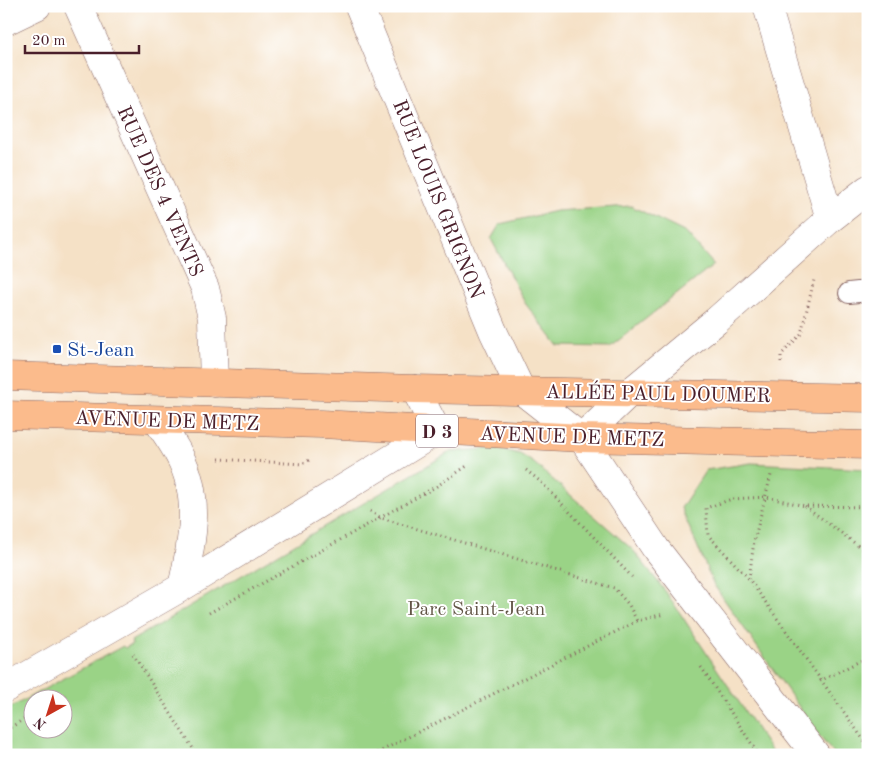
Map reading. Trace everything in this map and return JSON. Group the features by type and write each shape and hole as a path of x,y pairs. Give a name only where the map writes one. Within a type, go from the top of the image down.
{"main road":[{"name":"AVENUE DE METZ","path":"6,376 448,390"},
{"name":"ALLÉE PAUL DOUMER","path":"448,390 868,398"},
{"name":"AVENUE DE METZ","path":"6,415 582,438 868,444"}],"street":[{"path":"6,21 37,6"},
{"name":"RUE DES 4 VENTS","path":"78,6 205,288 212,318 214,383"},
{"name":"RUE LOUIS GRIGNON","path":"359,6 493,331 521,390"},
{"path":"767,6 830,219"},
{"path":"582,438 628,393 716,321 830,219 868,189"},
{"path":"6,688 182,587 437,431 415,389"},
{"path":"521,390 582,438 656,549 816,755"},
{"path":"157,420 180,457 190,482 194,509 192,542 182,587"}],"path":[{"path":"210,458 302,464 318,455"},
{"path":"202,617 437,486 466,467 472,459"},
{"path":"520,465 541,482 633,578"},
{"path":"868,507 805,506 766,497 732,499 706,508 708,535 748,579 868,746"},
{"path":"805,506 868,553"},
{"path":"365,507 380,518 614,588 629,605 637,621"},
{"path":"373,755 637,621 666,613 660,606"},
{"path":"128,647 197,755"},
{"path":"126,659 142,650"},
{"path":"820,680 868,657"},
{"path":"699,663 759,755"},
{"path":"6,730 22,720"}],"green space":[{"path":"631,206 686,233 714,265 610,347 558,346 525,303 491,239 500,224 556,211"},
{"name":"Parc Saint-Jean","path":"495,448 520,454 534,463 633,550 666,592 774,755 6,755 6,710 22,701 22,738 72,738 72,688 46,688 123,646 125,648 132,644 131,641 450,452"},
{"path":"751,463 868,469 868,755 835,755 820,737 714,585 681,508 706,470"}],"place":[{"name":"St-Jean","path":"57,349"}]}
